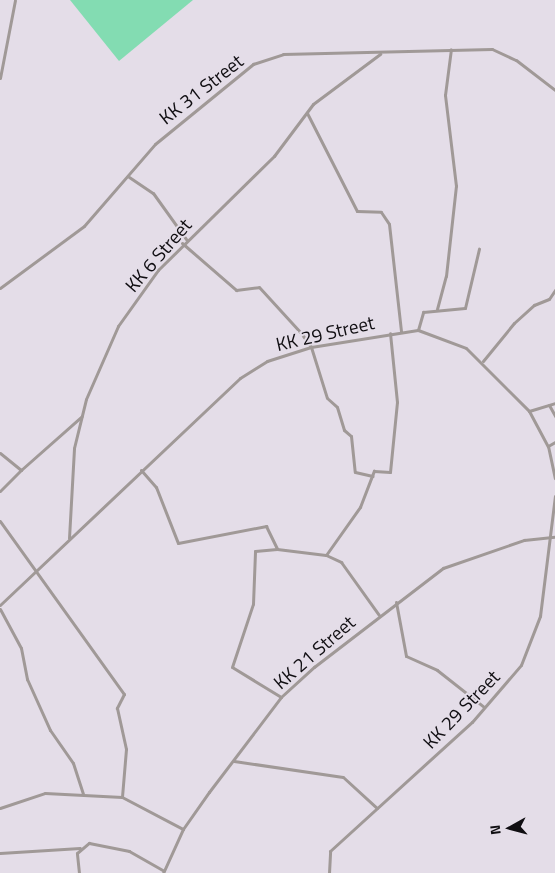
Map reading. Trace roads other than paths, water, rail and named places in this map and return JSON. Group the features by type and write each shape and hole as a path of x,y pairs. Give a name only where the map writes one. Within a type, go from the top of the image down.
{"street":[{"path":"0,78 15,0"},
{"path":"437,309 446,276 456,186 445,95 451,49"},
{"name":"KK 31 Street","path":"0,288 84,226 183,117 253,64 283,54 381,54 451,49 492,49 516,60 555,90"},
{"name":"KK 6 Street","path":"69,539 74,448 82,415 118,326 182,243 274,156 321,96 381,54"},
{"path":"307,114 357,211 381,212 389,224 401,331"},
{"path":"129,176 153,193 186,239"},
{"path":"182,243 236,290 259,287 311,347 327,398 337,407 344,430 351,436 355,472 373,476 391,468 397,402 390,333"},
{"path":"418,330 423,312 437,309 465,308 479,249"},
{"path":"483,360 514,323 534,305 549,300 555,290"},
{"name":"KK 29 Street","path":"0,605 240,378 267,361 311,347 401,331 418,330 445,337 483,360 530,411 548,446 555,478"},
{"path":"530,411 555,403"},
{"path":"549,405 555,416"},
{"path":"0,491 82,415"},
{"path":"548,446 555,442"},
{"path":"0,453 21,470"},
{"path":"141,470 156,487 178,543 266,526 277,549"},
{"path":"326,555 360,507 373,476"},
{"name":"KK 29 Street","path":"329,873 330,851 484,707 521,665 531,645 554,537 555,496"},
{"path":"0,521 125,696 117,708 126,749 122,797"},
{"name":"KK 21 Street","path":"163,872 183,829 281,697 379,615 443,568 524,540 554,537"},
{"path":"281,697 232,667 253,604 253,553 277,549 326,555 348,567 379,615"},
{"path":"396,602 406,656 436,670 484,707"},
{"path":"0,609 22,650 27,680 50,730 73,763 83,793"},
{"path":"234,761 343,777 377,808"},
{"path":"0,808 41,794 83,793 122,797 183,829"},
{"path":"0,853 80,848 89,843 129,851 163,872"},
{"path":"79,873 80,848"}]}
